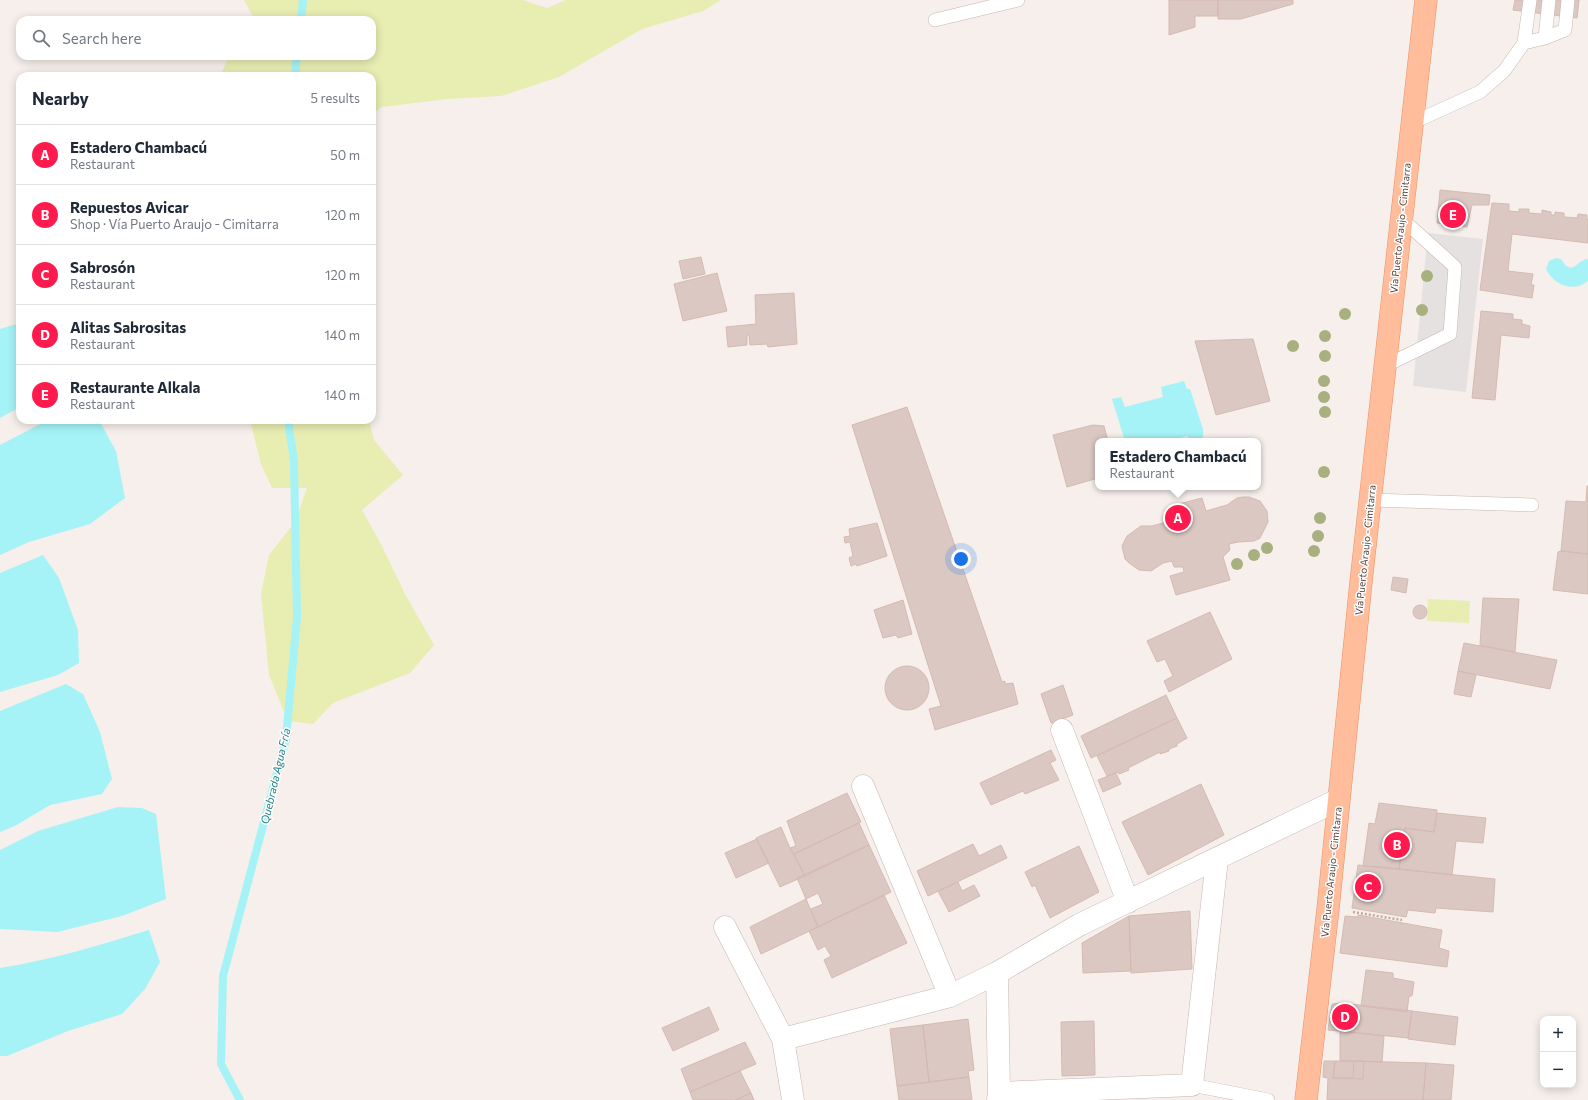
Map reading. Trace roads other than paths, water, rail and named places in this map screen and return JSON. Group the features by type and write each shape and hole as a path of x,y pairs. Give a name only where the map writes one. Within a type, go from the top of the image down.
{"main road":[{"name":"Vía Puerto Araujo - Cimitarra","path":"1306,1100 1328,909 1370,500 1426,0"}],"street":[{"path":"1062,730 1128,902"},
{"path":"863,786 950,996"},
{"path":"783,1039 950,996 996,973 1079,925 1338,800"},
{"path":"996,973 999,1096 1192,1085 1217,859"},
{"path":"725,927 783,1039 793,1100"}],"lane":[{"path":"935,20 1018,0"},
{"path":"1412,123 1480,92 1504,71 1524,43 1530,0"},
{"path":"1545,38 1549,0"},
{"path":"1524,43 1545,38 1565,30 1568,0"},
{"path":"1385,366 1450,334 1455,267 1402,220"},
{"path":"1370,500 1532,504"},
{"path":"1192,1085 1268,1100"}],"water":[{"path":"1556,258 1561,259 1566,266 1571,268 1583,260 1588,259 1588,281 1582,285 1570,287 1559,283 1549,275 1546,269 1549,261"},
{"path":"16,324 16,409 0,418 0,329"},
{"path":"1184,381 1187,389 1190,389 1203,429 1202,438 1189,438 1187,436 1179,438 1124,438 1112,399 1121,397 1125,407 1163,397 1161,387"},
{"path":"40,424 101,424 116,451 125,498 90,524 29,542 0,555 0,445"},
{"path":"43,555 59,578 78,630 79,663 58,675 0,692 0,573"},
{"path":"66,684 83,694 100,732 112,779 102,794 50,805 15,826 0,832 0,711"},
{"path":"118,807 142,808 156,814 166,899 122,916 57,932 0,929 0,850 38,831"},
{"path":"149,930 160,962 145,989 122,1014 68,1031 7,1056 0,1056 0,968 19,965 94,947"}],"waterway":[{"name":"Quebrada Agua Fría","path":"301,16 303,0"},
{"name":"Quebrada Agua Fría","path":"295,72 297,60"},
{"name":"Quebrada Agua Fría","path":"240,1100 221,1064 223,976 286,739 297,617 294,461 289,424"}],"place":[{"name":"Restaurante Alkala","path":"1453,215"},
{"name":"Estadero Chambacú","path":"1178,518"},
{"name":"Repuestos Avicar","path":"1397,845"},
{"name":"Sabrosón","path":"1368,887"},
{"name":"Alitas Sabrositas","path":"1345,1017"}]}
